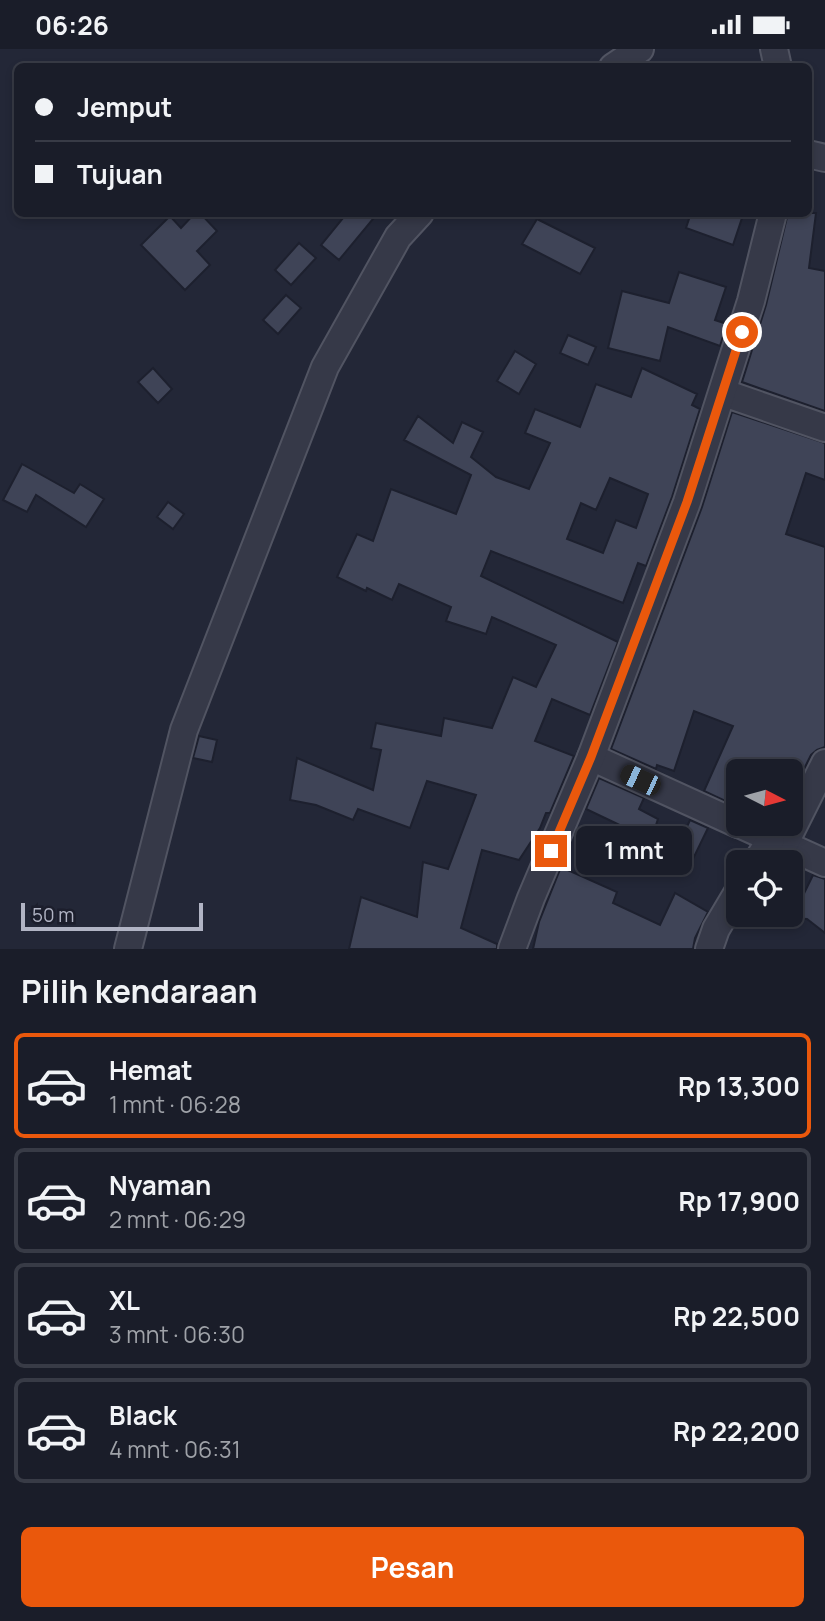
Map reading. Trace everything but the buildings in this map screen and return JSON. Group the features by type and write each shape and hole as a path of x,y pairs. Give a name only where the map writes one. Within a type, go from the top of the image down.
{"street":[{"path":"619,63 640,49"},
{"path":"128,949 184,730 320,380 398,237 416,217"},
{"path":"512,949 591,757 687,502 751,301 772,217"},
{"path":"723,393 825,428"},
{"path":"591,757 726,818"},
{"path":"769,850 777,842 825,763"},
{"path":"766,837 825,863"},
{"path":"709,949 726,912"}],"route":[{"path":"551,851 591,757 687,502 742,332"}]}
